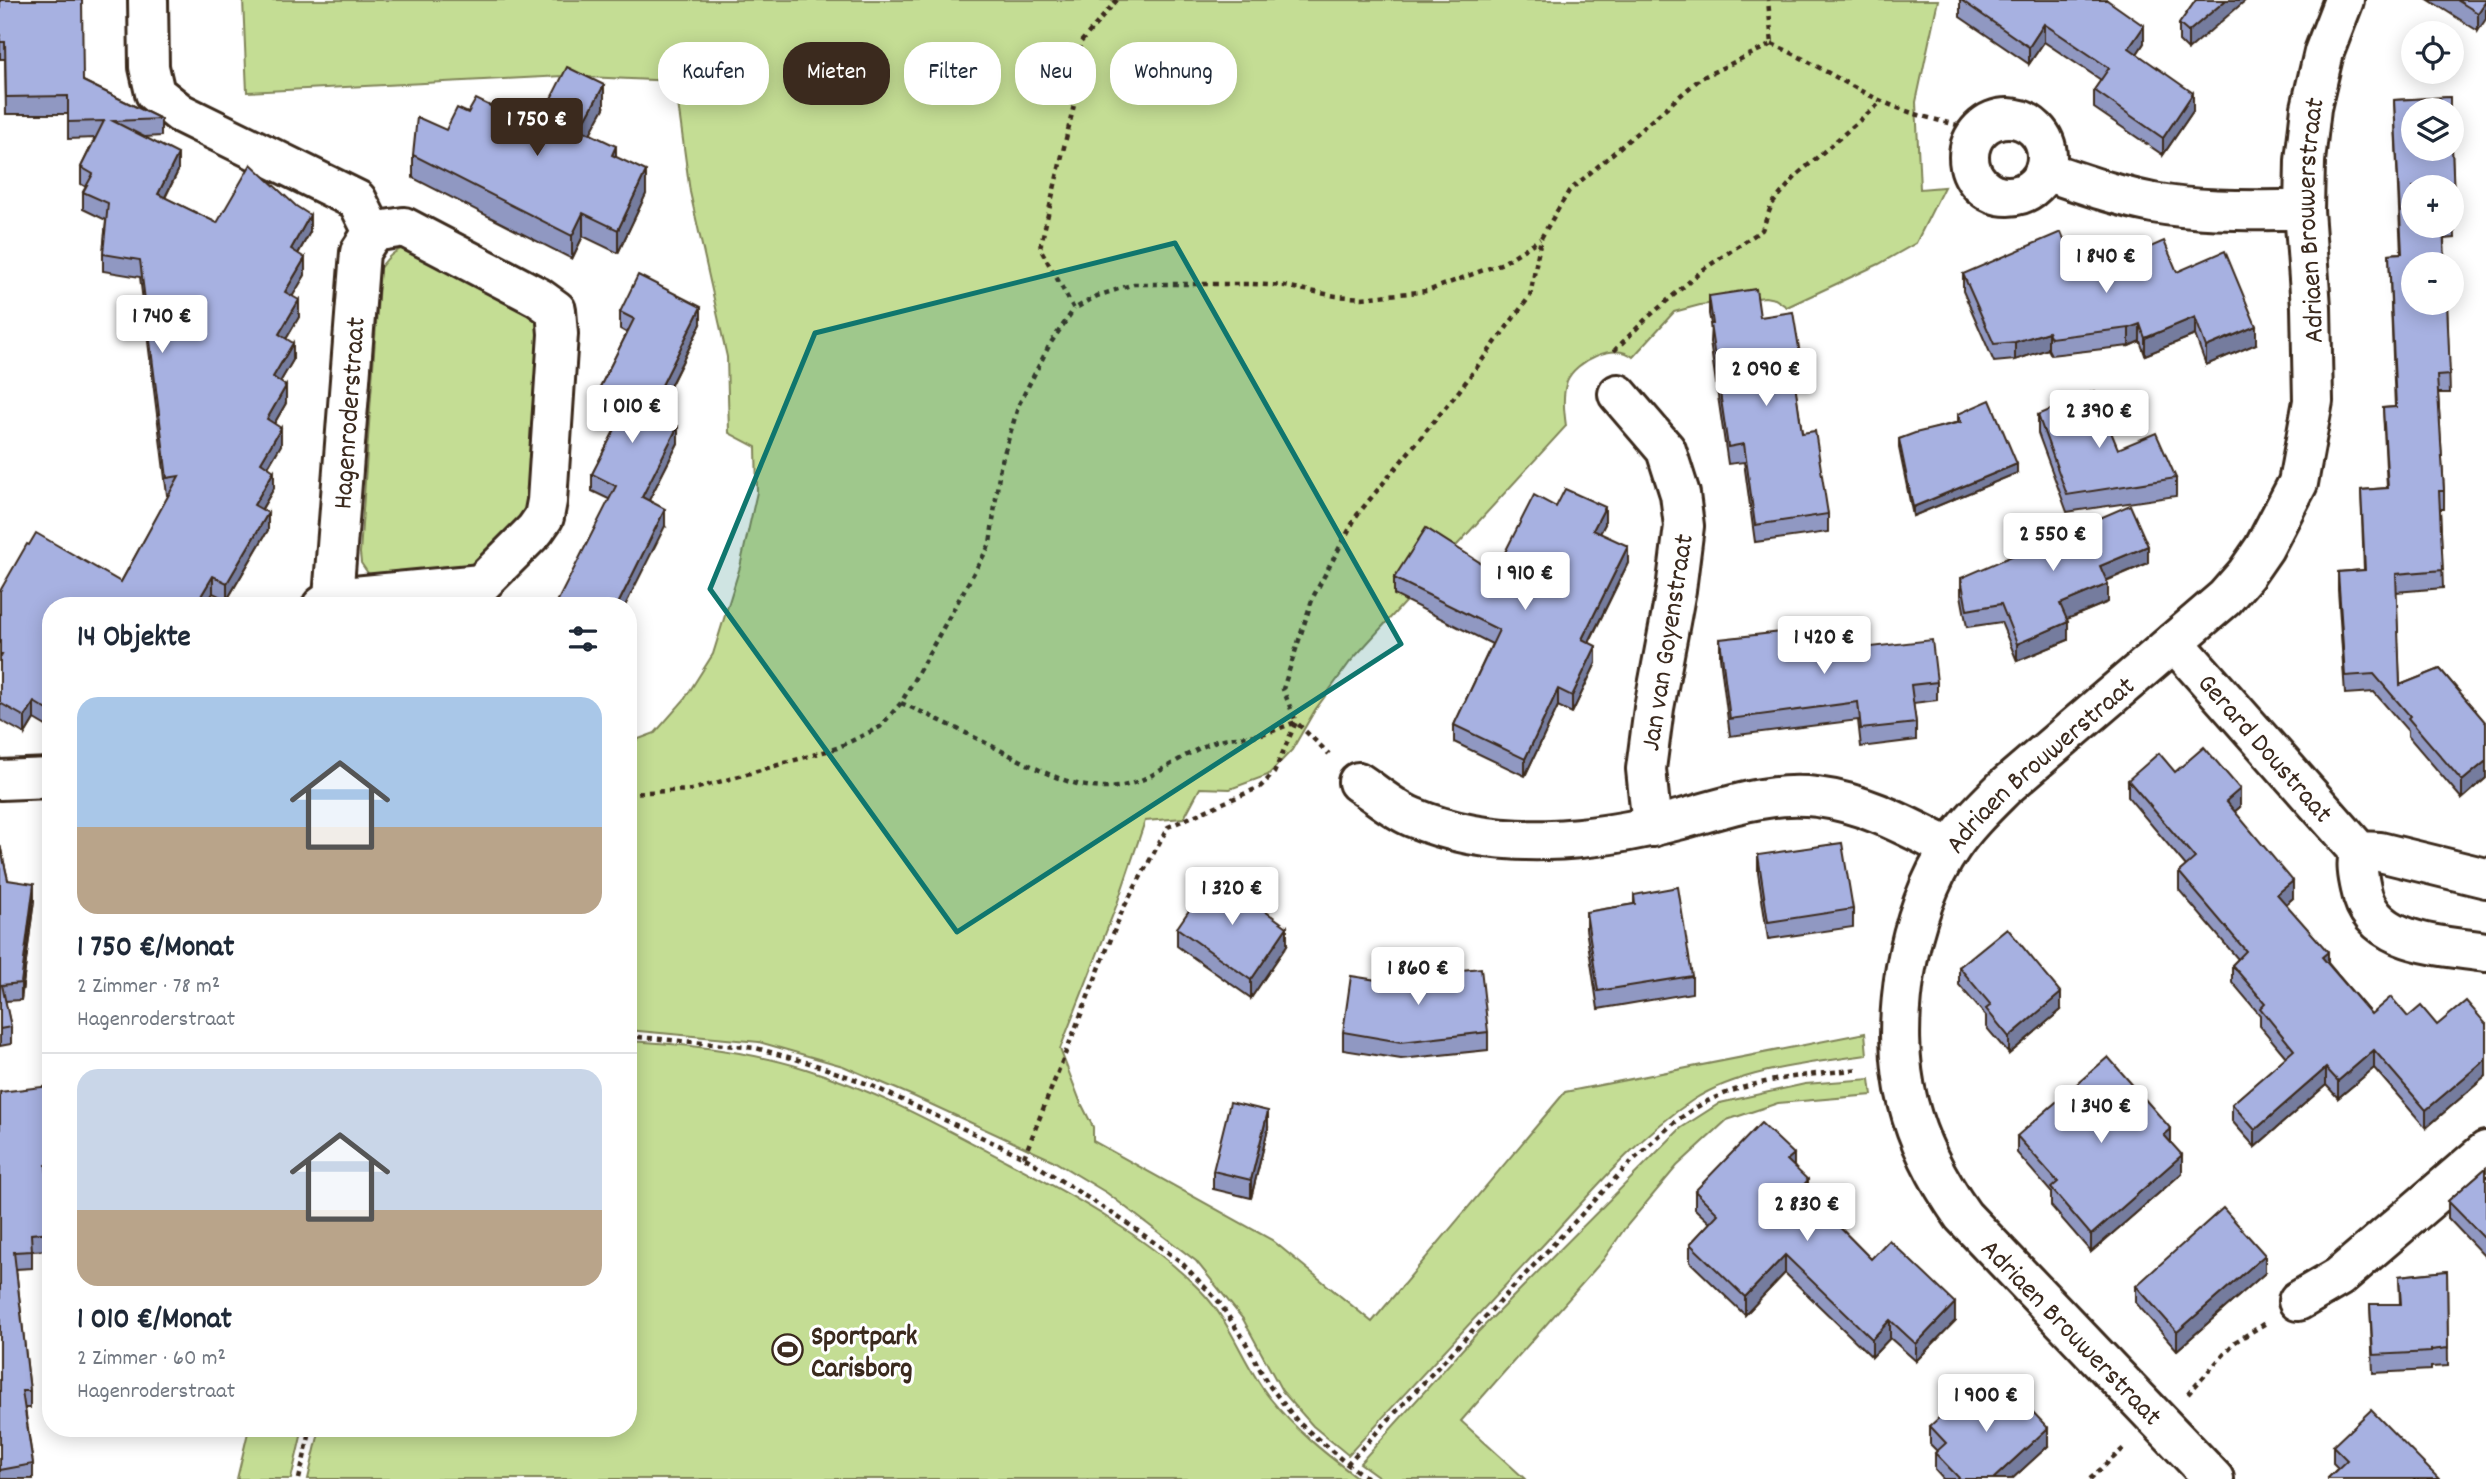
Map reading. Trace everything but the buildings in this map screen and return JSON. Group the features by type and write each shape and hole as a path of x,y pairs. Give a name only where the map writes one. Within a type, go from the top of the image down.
{"street":[{"path":"148,0 149,68 155,93 180,113 357,201 373,232"},
{"name":"Adriaen Brouwerstraat","path":"2214,1479 1963,1216 1945,1190 1926,1151 1908,1102 1902,1063 1902,985 1913,932 1932,883 1950,848 1976,815 2225,598 2264,548 2298,483 2313,401 2312,307 2304,210 2305,161 2311,108 2325,52 2344,0"},
{"path":"2008,117 2023,120 2036,128 2044,141 2048,156 2045,171 2037,183 2025,192 2005,195 1984,188 1973,176 1968,160 1970,144 1979,130 1992,120 2008,117"},
{"path":"2045,171 2110,193 2156,204 2304,210"},
{"name":"Hagenroderstraat","path":"327,597 360,252 373,232 404,227 538,297 556,310 558,334 547,501 544,517 535,530 481,584 370,597"},
{"name":"Jan van Goyenstraat","path":"1618,394 1666,450 1680,494 1684,526 1646,769 1652,827"},
{"name":"Gerard Doustraat","path":"2174,642 2359,851"},
{"path":"0,780 42,778"},
{"path":"1358,782 1409,816 1447,830 1528,841 1582,840 1652,827 1766,797 1816,796 1883,814 1950,848"},
{"path":"2486,878 2380,852 2359,851 2357,861 2363,901 2386,929 2407,939 2486,952"},
{"path":"2298,1301 2339,1277 2486,1151"}],"path":[{"path":"1074,309 1040,248 1074,105 1080,43 1117,0"},
{"path":"1768,0 1772,44"},
{"path":"1358,782 1296,722 1283,689 1313,597 1357,515 1459,391 1530,296 1541,238 1569,191 1701,78 1772,44 1912,114 1979,130"},
{"path":"1618,394 1611,355 1646,319 1704,269 1762,230 1772,204 1798,174 1882,101"},
{"path":"637,793 691,790 837,748 880,727 901,703 990,544 1000,467 1019,404 1050,344 1074,309 1097,296 1134,284 1285,286 1362,298 1427,292 1503,263 1541,238"},
{"path":"901,703 1052,776 1082,786 1108,788 1142,779 1180,761 1197,749 1224,738 1261,734 1296,722"},
{"path":"1024,1157 1123,909 1168,827 1259,787 1274,773 1296,722"},
{"path":"637,1037 756,1048 814,1064 868,1084 1024,1157 1124,1221 1180,1261 1219,1302 1268,1384 1298,1422 1369,1479"},
{"path":"1347,1464 1627,1166 1665,1130 1711,1099 1757,1084 1902,1063"},
{"path":"2158,1421 2184,1398 2235,1342 2298,1301"},
{"path":"299,1479 309,1437"}],"highlighted area":[{"path":"1175,243 1401,644 957,932 710,589 815,333"}],"green space":[{"path":"243,0 1938,0 1916,102 1920,189 1944,187 1916,243 1879,264 1787,307 1775,299 1765,297 1700,305 1674,312 1633,357 1625,353 1606,353 1578,367 1565,387 1566,426 1350,662 1315,710 1292,750 1268,775 1230,789 1200,788 1184,818 1145,821 1117,904 1060,1049 1093,1127 1093,1141 1272,1240 1372,1322 1565,1092 1865,1033 1867,1055 1755,1074 1712,1089 1672,1115 1614,1168 1348,1455 1313,1426 1282,1391 1243,1319 1196,1261 1107,1193 1052,1160 843,1066 759,1042 637,1031 637,740 655,733 684,700 713,654 740,567 757,492 756,447 729,433 727,357 690,192 678,105 769,105 769,42 658,42 658,80 563,76 247,92"},
{"path":"408,247 542,317 532,505 481,566 372,579 361,563 360,553 380,268 392,254"},
{"path":"637,1042 696,1046 740,1053 832,1078 934,1123 1109,1219 1158,1253 1201,1291 1221,1316 1260,1384 1279,1409 1312,1441 1359,1479 308,1479 318,1437 637,1437"},
{"path":"1870,1079 1872,1095 1778,1103 1727,1120 1677,1166 1625,1228 1603,1260 1461,1421 1525,1479 1382,1479 1360,1463 1478,1332 1681,1128 1720,1103 1805,1084"},
{"path":"247,1437 301,1437 291,1479 237,1479"}],"place":[{"name":"Sportpark Carisborg","path":"788,1350"}]}
